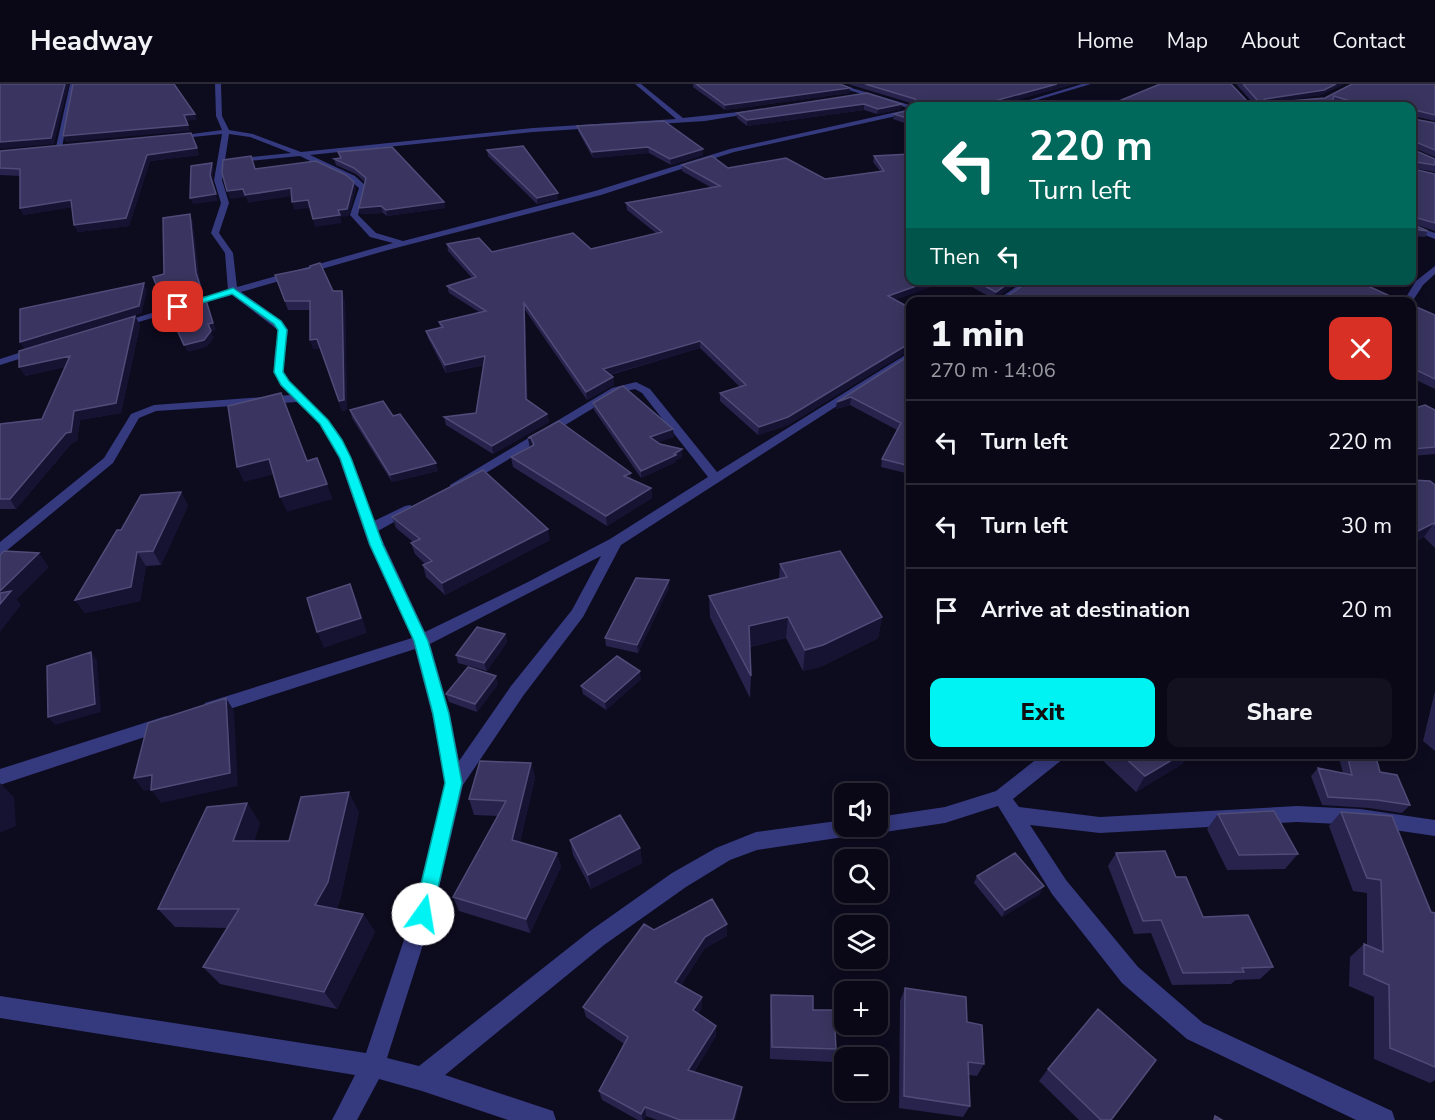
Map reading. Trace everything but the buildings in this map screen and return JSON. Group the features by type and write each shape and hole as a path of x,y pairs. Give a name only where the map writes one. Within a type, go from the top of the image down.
{"street":[{"path":"59,147 64,114 71,86 74,84"},
{"path":"218,84 219,116 226,132 218,180 225,203 215,233 229,253 233,291 278,322 283,330 279,372 285,383 324,422 345,458 370,529 421,641 441,714 454,783"},
{"path":"638,84 681,120"},
{"path":"832,84 870,94 906,108"},
{"path":"1026,102 1089,84"},
{"path":"846,98 870,94"},
{"path":"102,329 404,244 598,193 732,150 906,110"},
{"path":"220,162 533,130 681,120 765,111"},
{"path":"170,137 226,132 251,135 319,161 352,178 363,188 354,215 373,235 404,244"},
{"path":"47,148 70,146"},
{"path":"1416,229 1435,236"},
{"path":"1410,297 1418,283 1435,269"},
{"path":"1006,297 1025,285"},
{"path":"0,362 50,345"},
{"path":"200,712 421,641 533,586 615,542 906,358"},
{"path":"449,489 616,390 631,385 639,385 646,391 715,477"},
{"path":"0,549 109,460 135,416 140,413 154,408 301,398"},
{"path":"370,529 420,504"},
{"path":"344,1120 373,1066 423,914 454,783 517,691 578,613 615,542"},
{"path":"0,777 177,719"},
{"path":"1007,806 1052,759"},
{"path":"1007,806 1059,887 1130,975 1195,1031 1383,1120"},
{"path":"888,824 1007,806 1100,825 1297,814 1360,817 1435,828"},
{"path":"422,1079 597,938 679,880 723,854 756,841 834,830"},
{"path":"0,1007 373,1066 422,1079 544,1120"}],"route":[{"path":"178,307 233,291 278,322 283,330 283,342 278,359 279,372 285,383 324,422 336,440 345,458 376,545 421,641 441,714 454,783 423,914"}]}
